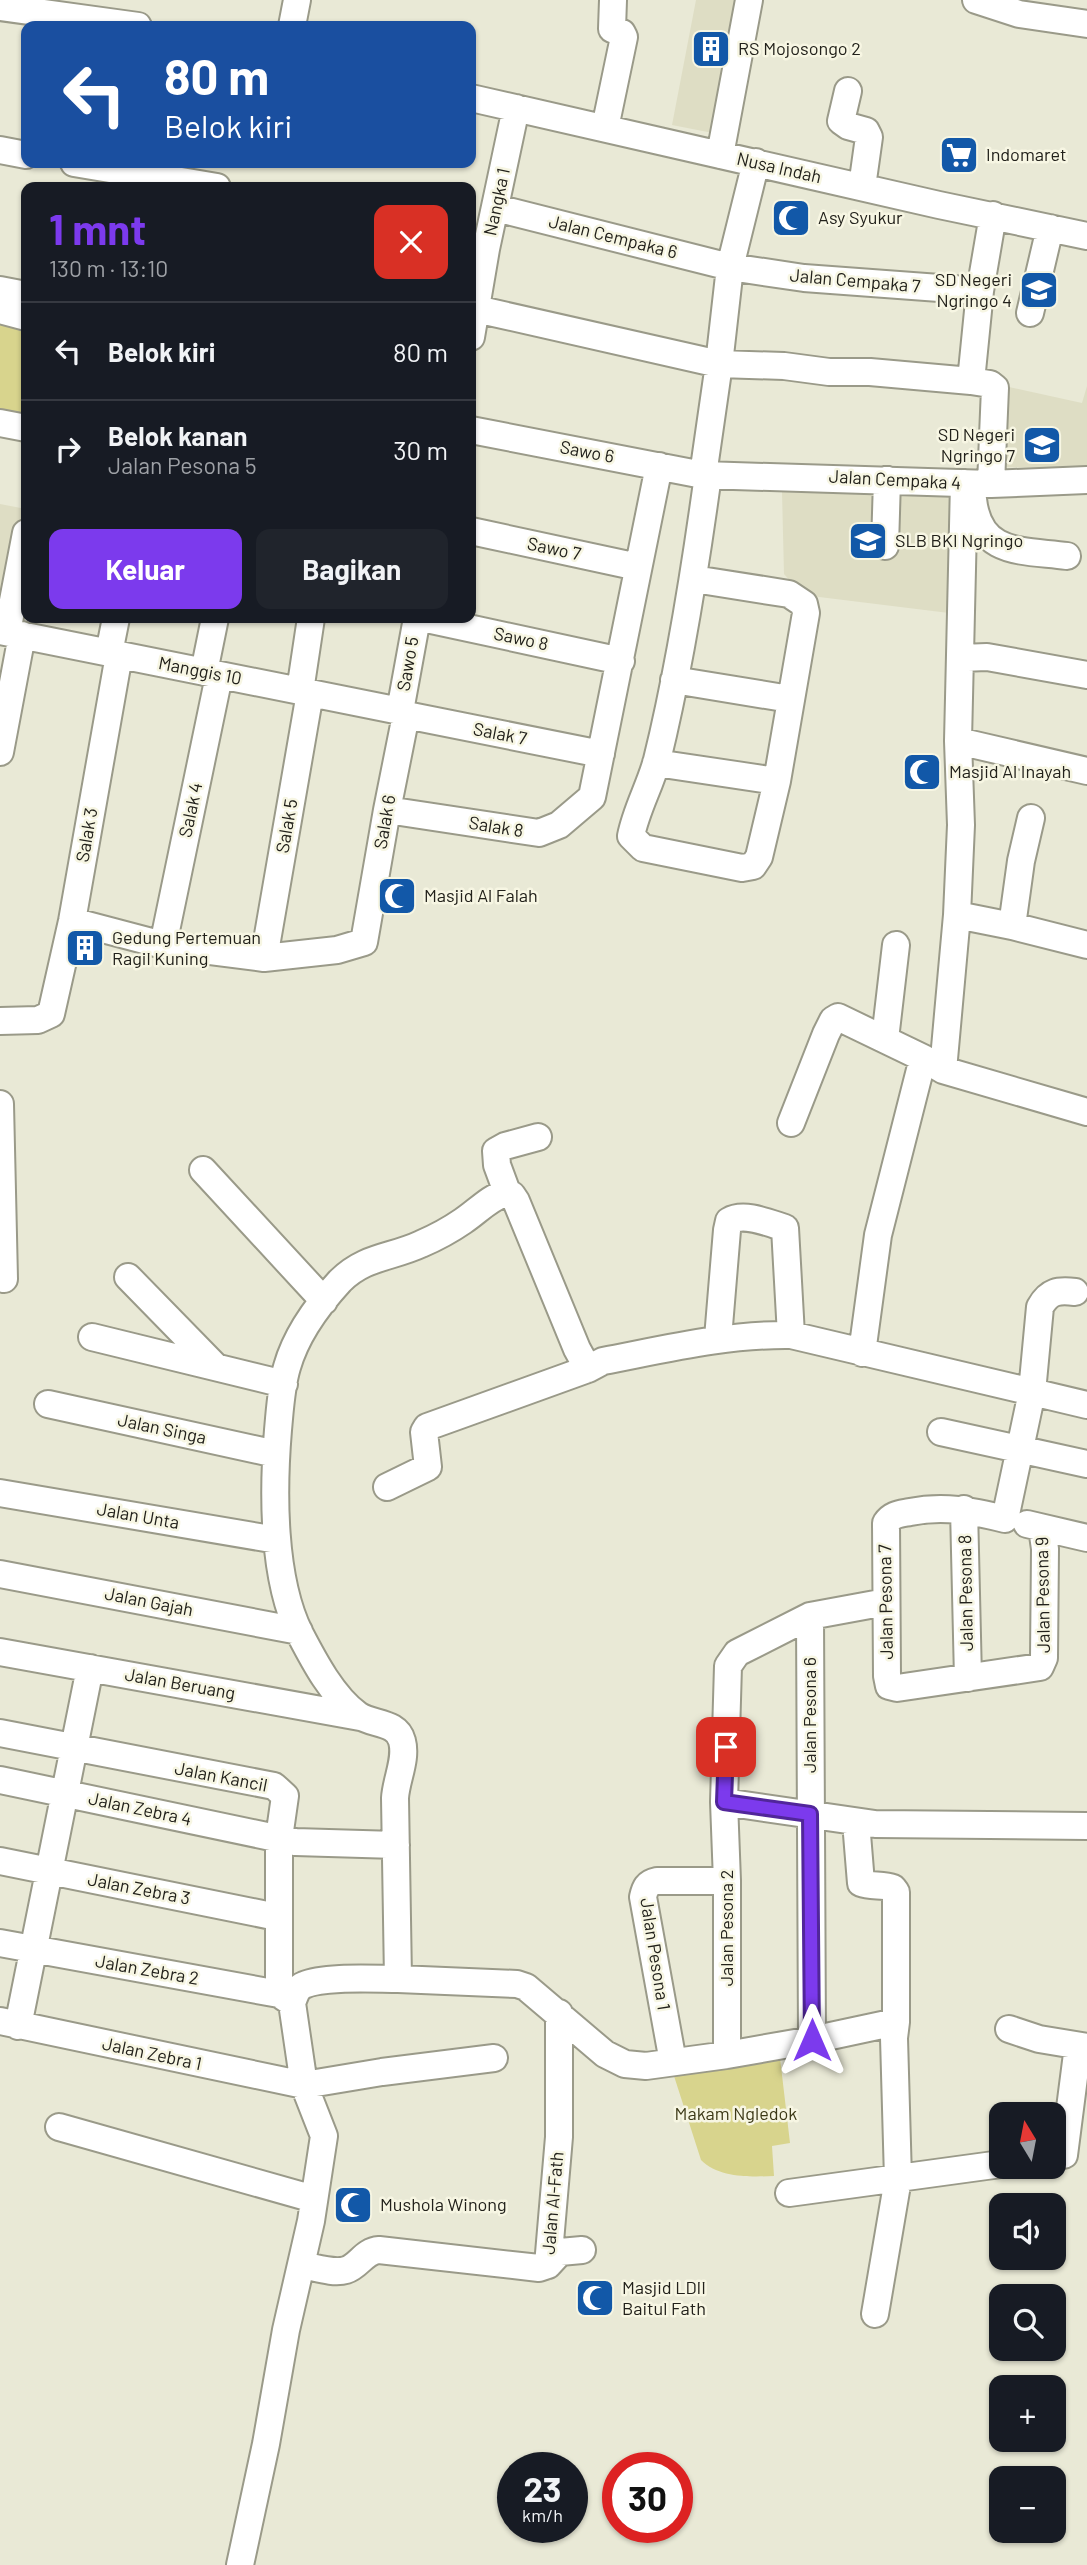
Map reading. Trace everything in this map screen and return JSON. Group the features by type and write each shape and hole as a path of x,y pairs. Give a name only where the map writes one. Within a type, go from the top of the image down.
{"street":[{"path":"293,21 298,0"},
{"path":"605,128 624,37 622,33 612,29 613,0"},
{"path":"719,155 750,0"},
{"path":"976,0 1019,13 1077,15"},
{"path":"0,8 100,21"},
{"path":"848,91 841,121 866,131 869,137 862,187"},
{"name":"Nusa Indah","path":"476,99 1087,236"},
{"name":"Nangka 1","path":"476,309 479,247 496,208 516,108"},
{"path":"0,150 21,154"},
{"path":"694,579 789,594 804,604 806,613 777,781 759,857 753,866 742,868 643,848 631,836 656,763 694,579 730,267 756,162"},
{"path":"104,168 187,182"},
{"name":"Jalan Cempaka 6","path":"496,208 730,267"},
{"path":"971,381 980,291 993,215"},
{"path":"1030,313 1050,228"},
{"name":"Jalan Cempaka 7","path":"730,267 804,278 980,291"},
{"path":"0,290 21,294"},
{"path":"476,309 719,364 784,366 829,372 870,372 971,381 990,384 995,388 977,484 961,658 958,741 961,825 957,915 933,1064 878,1235 862,1353"},
{"path":"0,310 21,316"},
{"path":"0,423 21,427"},
{"name":"Sawo 6","path":"476,431 705,475"},
{"name":"Salak 8","path":"387,810 539,833 559,825 592,797 659,466"},
{"name":"Jalan Cempaka 4","path":"705,475 977,484 1087,480"},
{"path":"885,546 887,480"},
{"path":"977,484 972,498 974,516 984,535 1000,547 1068,556"},
{"name":"Sawo 7","path":"476,532 638,567"},
{"path":"0,752 10,633 21,564"},
{"name":"Salak 3","path":"0,1021 38,1020 51,1014 72,921 114,654 116,623"},
{"name":"Salak 4","path":"163,945 211,674 215,623"},
{"name":"Salak 5","path":"264,958 305,692 311,623"},
{"name":"Sawo 5","path":"403,713 418,623"},
{"name":"Sawo 8","path":"442,623 621,661"},
{"name":"Manggis 10","path":"10,633 403,713"},
{"path":"961,658 987,657 1087,675"},
{"path":"674,680 790,699"},
{"name":"Salak 7","path":"403,713 601,754"},
{"name":"Salak 6","path":"264,958 356,946 364,942 403,713"},
{"path":"958,741 1087,771"},
{"path":"656,763 777,781"},
{"path":"1012,926 1021,861 1031,818"},
{"path":"957,915 1087,945"},
{"path":"72,921 163,945 264,958"},
{"path":"885,1039 896,945"},
{"path":"790,1123 833,1020 838,1017 933,1064 1086,1105"},
{"path":"0,1104 4,1279"},
{"path":"538,1137 496,1151 497,1165 506,1192 516,1201 577,1349 588,1369"},
{"path":"203,1170 324,1301"},
{"path":"360,1717 330,1683 299,1631 287,1594 277,1540 275,1490 276,1454 287,1367 299,1338 341,1280 363,1263 421,1244 463,1221 485,1203 506,1192"},
{"path":"718,1339 727,1230 729,1221 737,1217 785,1228 792,1335"},
{"path":"128,1277 214,1366"},
{"path":"1005,1519 1032,1392 1040,1307 1055,1291 1075,1292"},
{"path":"387,1487 428,1467 424,1432 427,1427 588,1369 603,1361 718,1339 761,1334 792,1335 1087,1405"},
{"path":"92,1337 284,1384"},
{"name":"Jalan Singa","path":"48,1404 276,1454"},
{"path":"941,1432 1087,1464"},
{"name":"Jalan Unta","path":"0,1493 277,1540"},
{"name":"Jalan Pesona 7","path":"964,1509 924,1509 889,1518 885,1531 886,1602 889,1686 897,1688 968,1678"},
{"path":"964,1509 1087,1538"},
{"name":"Jalan Pesona 8","path":"964,1509 968,1678"},
{"name":"Jalan Pesona 9","path":"968,1678 1036,1669 1043,1663 1045,1549 1042,1528"},
{"name":"Jalan Gajah","path":"0,1574 299,1631"},
{"path":"810,1616 886,1602"},
{"name":"Jalan Pesona 2","path":"727,2055 724,1802 728,1666 737,1653 810,1616"},
{"name":"Jalan Pesona 6","path":"810,1616 812,2040"},
{"name":"Jalan Beruang","path":"0,1652 360,1717 393,1728 402,1738 403,1755 396,1783 396,1845"},
{"path":"9,2023 34,1949 90,1668"},
{"name":"Jalan Kancil","path":"0,1733 274,1786 285,1796 279,1838 277,1917 280,1960 303,2085 324,2136 301,2266 240,2565"},
{"name":"Jalan Zebra 4","path":"0,1780 314,1844 396,1845"},
{"path":"724,1802 856,1822 903,1826 1087,1826"},
{"path":"856,1822 861,1883 868,1886 888,1886 894,1888 895,1892 894,2038 898,2179 875,2314"},
{"path":"396,1845 398,1979"},
{"name":"Jalan Zebra 3","path":"0,1861 277,1917"},
{"name":"Jalan Pesona 1","path":"662,2063 643,1897 645,1889 648,1884 657,1881 727,1881"},
{"name":"Jalan Zebra 2","path":"0,1943 286,1998"},
{"path":"286,1998 302,1985 320,1981 398,1979 517,1984 526,1987 559,2013 605,2054 625,2064 662,2063 727,2055 896,2022"},
{"name":"Jalan Al-Fath","path":"301,2266 348,2270 368,2252 379,2250 539,2268 548,2265 559,2137 559,2013"},
{"name":"Jalan Zebra 1","path":"9,2023 303,2085"},
{"path":"1009,2029 1039,2039 1082,2047 1068,2155"},
{"path":"303,2085 494,2058"},
{"path":"59,2127 314,2199"},
{"path":"789,2193 989,2166"},
{"path":"548,2265 560,2252 582,2250"}],"shaded area":[{"name":"RS Mojosongo 2","path":"696,0 750,0 723,135 672,125"},
{"name":"SD Negeri Ngringo 7","path":"1000,385 1082,403 1087,386 1087,468 997,467"},
{"name":"SLB BKI Ngringo","path":"782,492 955,494 949,613 803,595 784,574"},
{"path":"0,504 21,508 21,534 10,589 0,621"}],"green space":[{"path":"0,320 21,324 21,416 0,411"},
{"name":"Makam Ngledok","path":"780,2058 790,2143 772,2146 774,2176 735,2175 708,2166 701,2160 674,2076"}],"place":[{"name":"RS Mojosongo 2","path":"711,49"},
{"name":"Indomaret","path":"959,155"},
{"name":"Asy Syukur","path":"791,218"},
{"name":"SD Negeri Ngringo 4","path":"1039,290"},
{"name":"SD Negeri Ngringo 7","path":"1042,445"},
{"name":"SLB BKI Ngringo","path":"868,541"},
{"name":"Masjid Al Inayah","path":"922,772"},
{"name":"Masjid Al Falah","path":"397,896"},
{"name":"Gedung Pertemuan Ragil Kuning","path":"85,948"},
{"name":"Mushola Winong","path":"353,2205"},
{"name":"Masjid LDII Baitul Fath","path":"595,2298"}],"route":[{"path":"726,1747 724,1802 810,1814 812,2040"}]}
